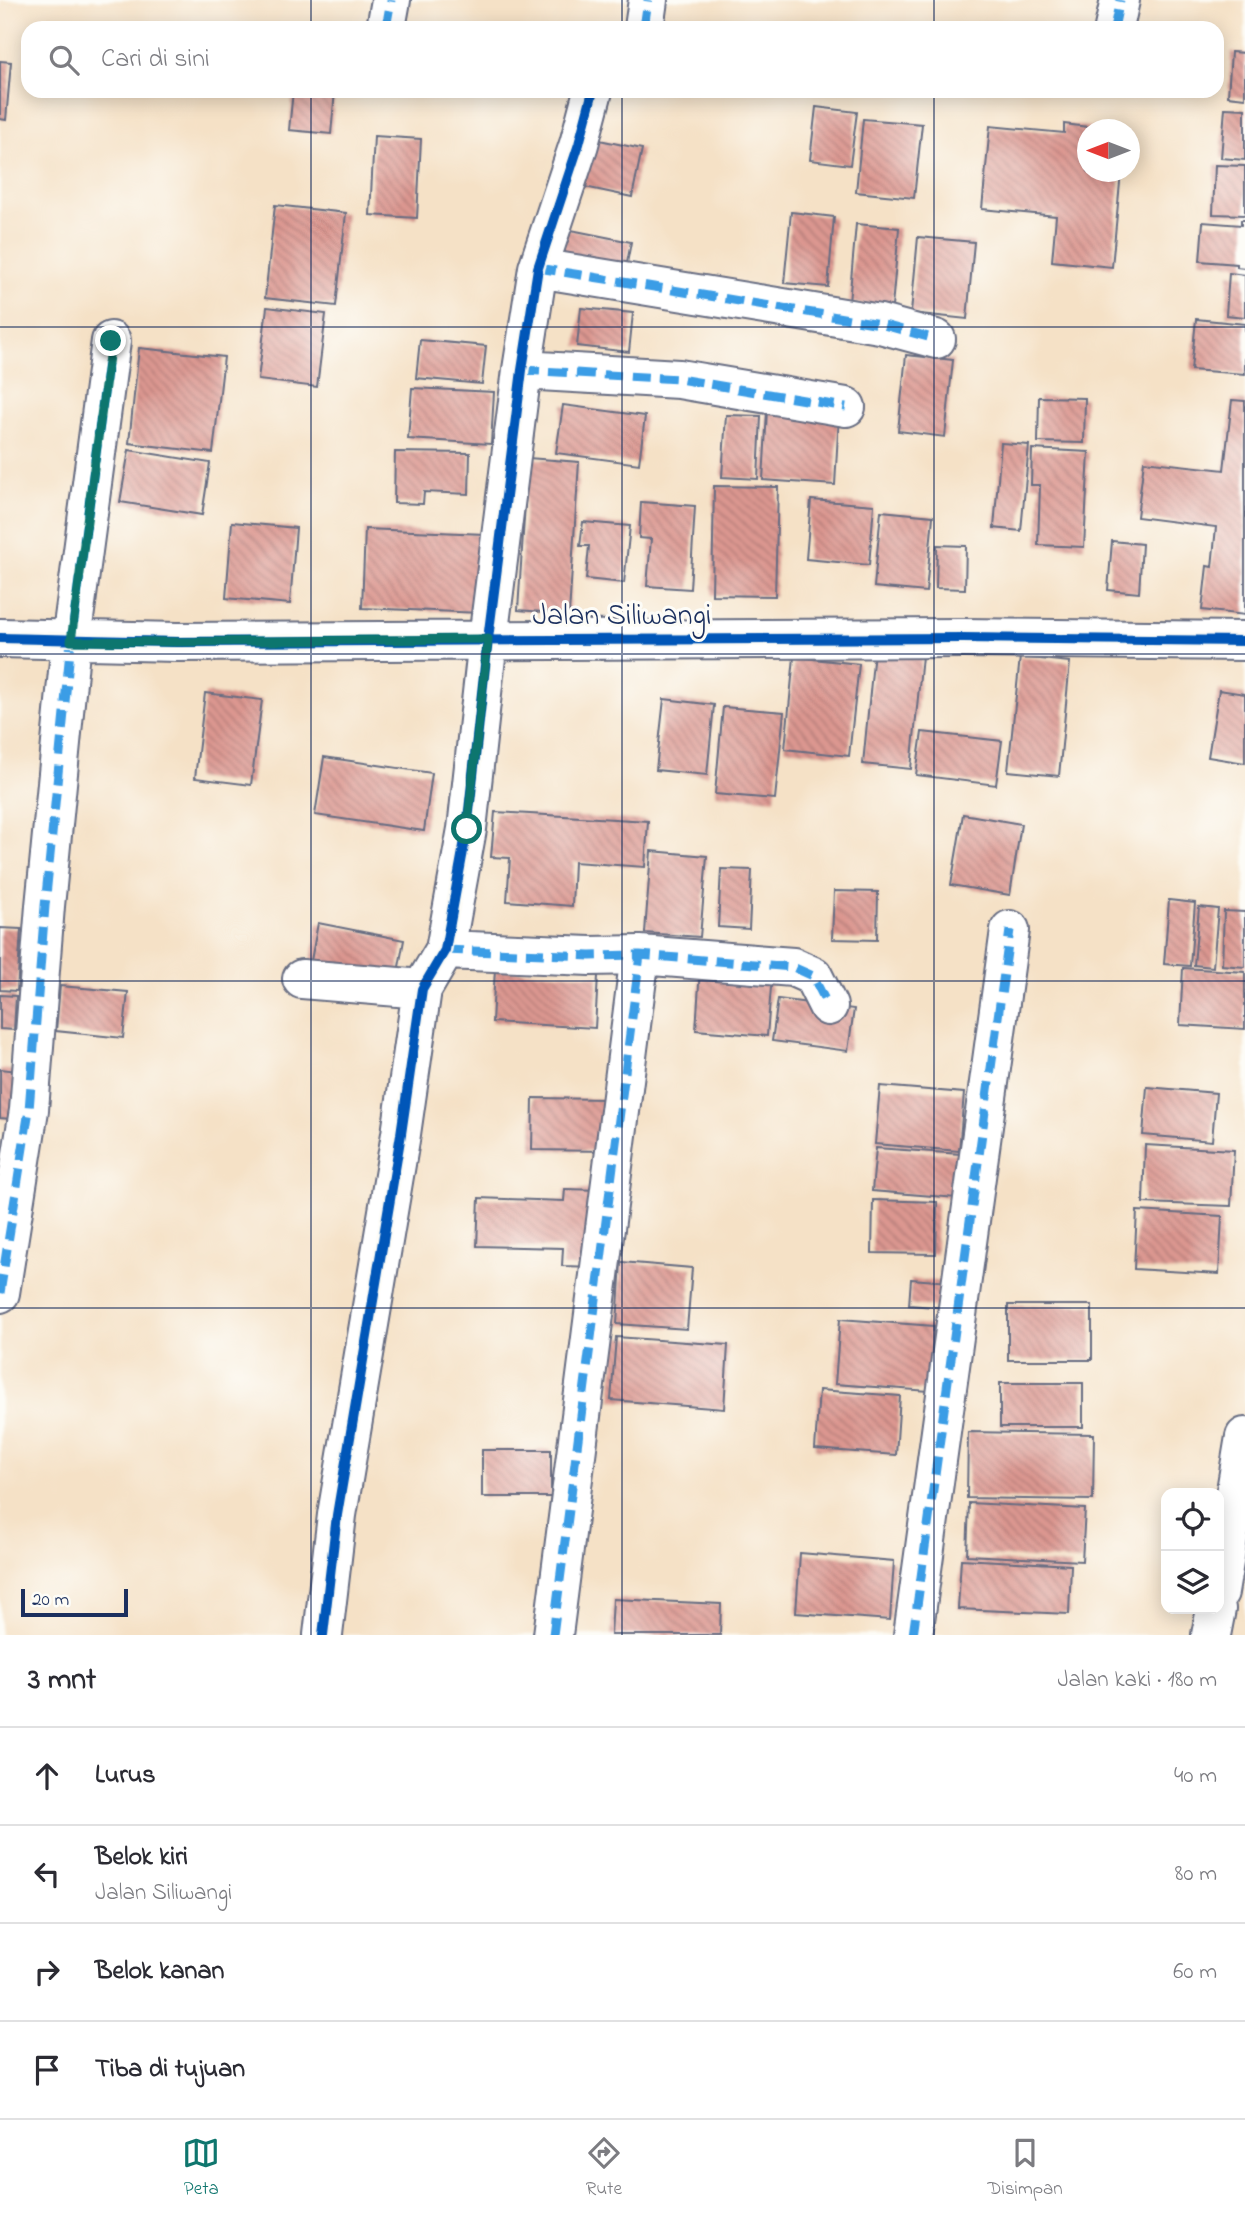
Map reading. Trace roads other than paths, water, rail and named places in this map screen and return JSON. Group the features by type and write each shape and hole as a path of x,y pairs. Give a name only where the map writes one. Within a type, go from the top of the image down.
{"street":[{"path":"387,21 391,0"},
{"path":"645,21 648,0"},
{"path":"1115,21 1119,0"},
{"path":"323,1635 337,1515 401,1133 422,989 445,950 467,829 522,370 538,268 579,144 591,98"},
{"path":"538,268 880,324 936,339"},
{"path":"0,1293 29,1110 45,906 71,641 111,341"},
{"path":"522,370 679,379 846,407"},
{"name":"Jalan Siliwangi","path":"0,638 177,642 963,638 1245,641"},
{"path":"913,1635 1010,930"},
{"path":"445,950 590,957 640,955 793,967 813,976 828,1006"},
{"path":"554,1635 640,955"},
{"path":"302,979 422,989"},
{"path":"1224,1562 1245,1437"},
{"path":"1212,1635 1215,1614"}]}
